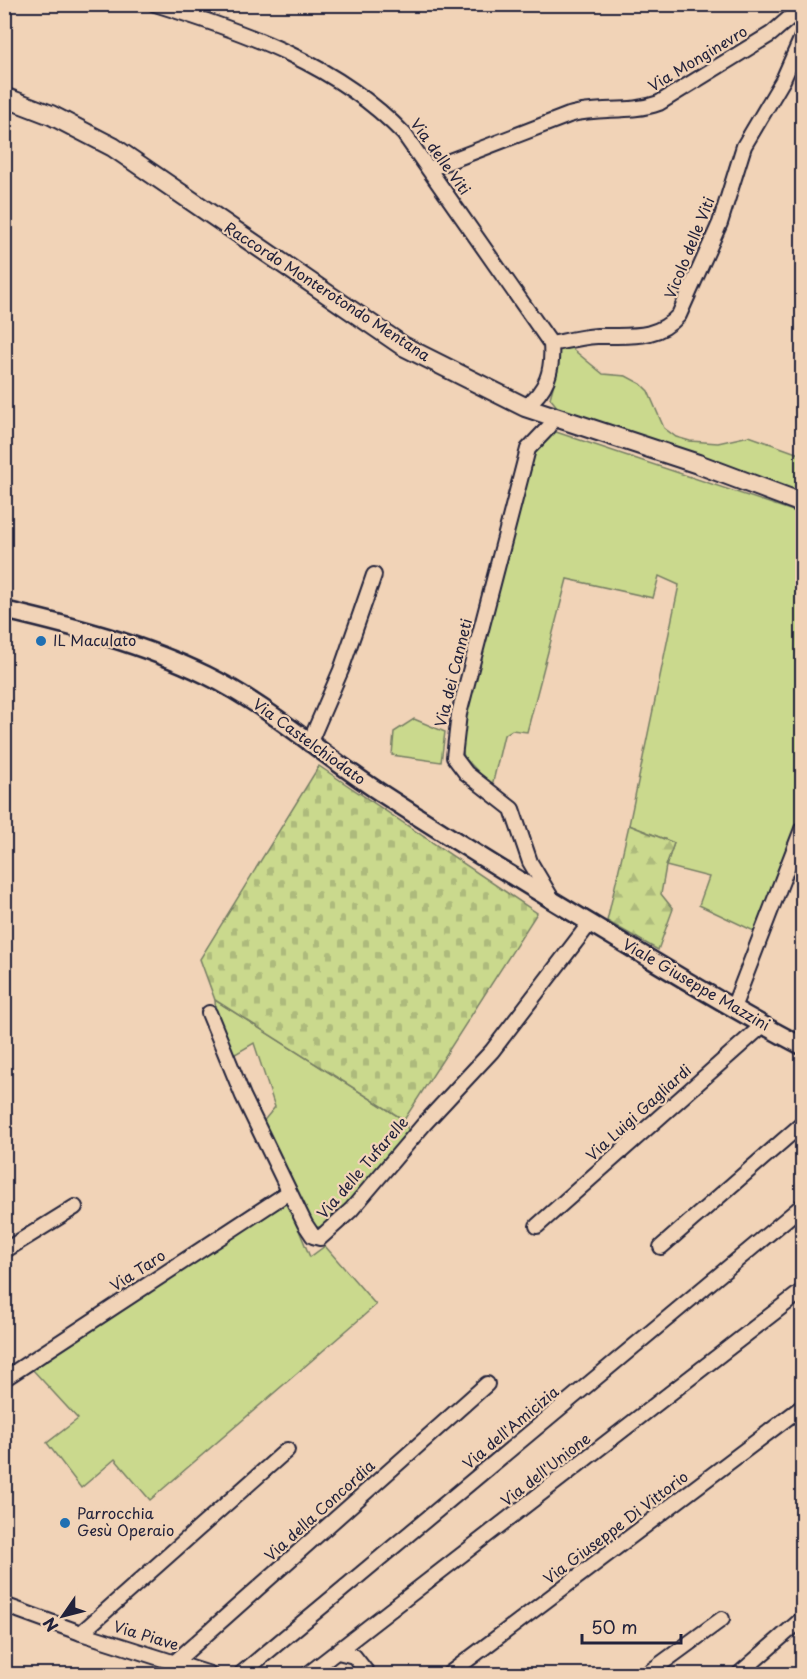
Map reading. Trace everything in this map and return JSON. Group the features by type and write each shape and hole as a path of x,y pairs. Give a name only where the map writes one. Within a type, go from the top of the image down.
{"main road":[{"name":"Raccordo Monterotondo Mentana","path":"4,97 51,115 113,147 403,346 525,406 802,503"}],"street":[{"name":"Via delle Viti","path":"155,4 254,38 350,87 388,117 416,148 551,344"},
{"name":"Via Monginevro","path":"429,169 569,115 588,110 639,109 659,103 771,34 802,7"},
{"name":"Vicolo delle Viti","path":"551,344 582,337 651,334 668,327 679,315 718,228 744,146 783,80 802,37"},
{"path":"525,406 538,395 548,379 552,364 551,344"},
{"name":"Via dei Canneti","path":"549,427 528,449 459,714 453,749 454,757 462,769 512,809 530,862 555,903"},
{"path":"309,744 341,670 374,575"},
{"name":"Via Castelchiodato","path":"4,610 62,624 192,668 245,696 309,744 444,835 590,923"},
{"path":"733,1008 802,829"},
{"name":"Viale Giuseppe Mazzini","path":"590,923 762,1026 802,1046"},
{"name":"Via delle Tufarelle","path":"209,1013 243,1096 289,1192 313,1236 320,1238 328,1233 492,1051 590,923"},
{"name":"Via Luigi Gagliardi","path":"537,1226 762,1026"},
{"path":"661,1247 802,1124"},
{"name":"Via Taro","path":"4,1378 289,1192"},
{"name":"Via dell'Amicizia","path":"241,1674 802,1206"},
{"path":"4,1251 75,1207"},
{"name":"Via dell'Unione","path":"308,1674 325,1668 338,1652 802,1291"},
{"name":"Via della Concordia","path":"175,1662 487,1384"},
{"name":"Via Giuseppe Di Vittorio","path":"449,1674 802,1407"},
{"path":"81,1634 287,1449"},
{"name":"Via Piave","path":"4,1605 81,1634 210,1674"},
{"path":"646,1674 722,1619"},
{"path":"739,1674 802,1619"},
{"path":"338,1652 354,1656 368,1674"}],"green space":[{"path":"561,347 570,347 603,374 626,376 641,384 648,391 664,428 676,437 690,441 718,443 749,436 802,455 802,493 568,415 550,398 556,376 555,358"},
{"path":"553,431 802,514 802,814 756,932 699,905 709,877 666,866 674,843 629,825 679,585 659,576 653,598 567,579 527,732 512,730 504,735 492,786 464,757 460,741 533,449"},
{"path":"414,719 445,732 441,762 392,755 394,732"},
{"path":"319,766 537,913 404,1120 215,1000 200,959"},
{"path":"629,825 674,843 666,866 661,894 673,909 658,950 607,921"},
{"path":"215,1000 404,1120 409,1132 326,1227 313,1227 261,1124 275,1107 254,1043 232,1056 216,1017"},
{"path":"287,1201 310,1257 325,1246 376,1305 150,1500 115,1459 81,1488 47,1443 78,1419 31,1368"}],"place":[{"name":"IL Maculato","path":"41,641"},
{"name":"Parrocchia Gesù Operaio","path":"65,1523"}]}
